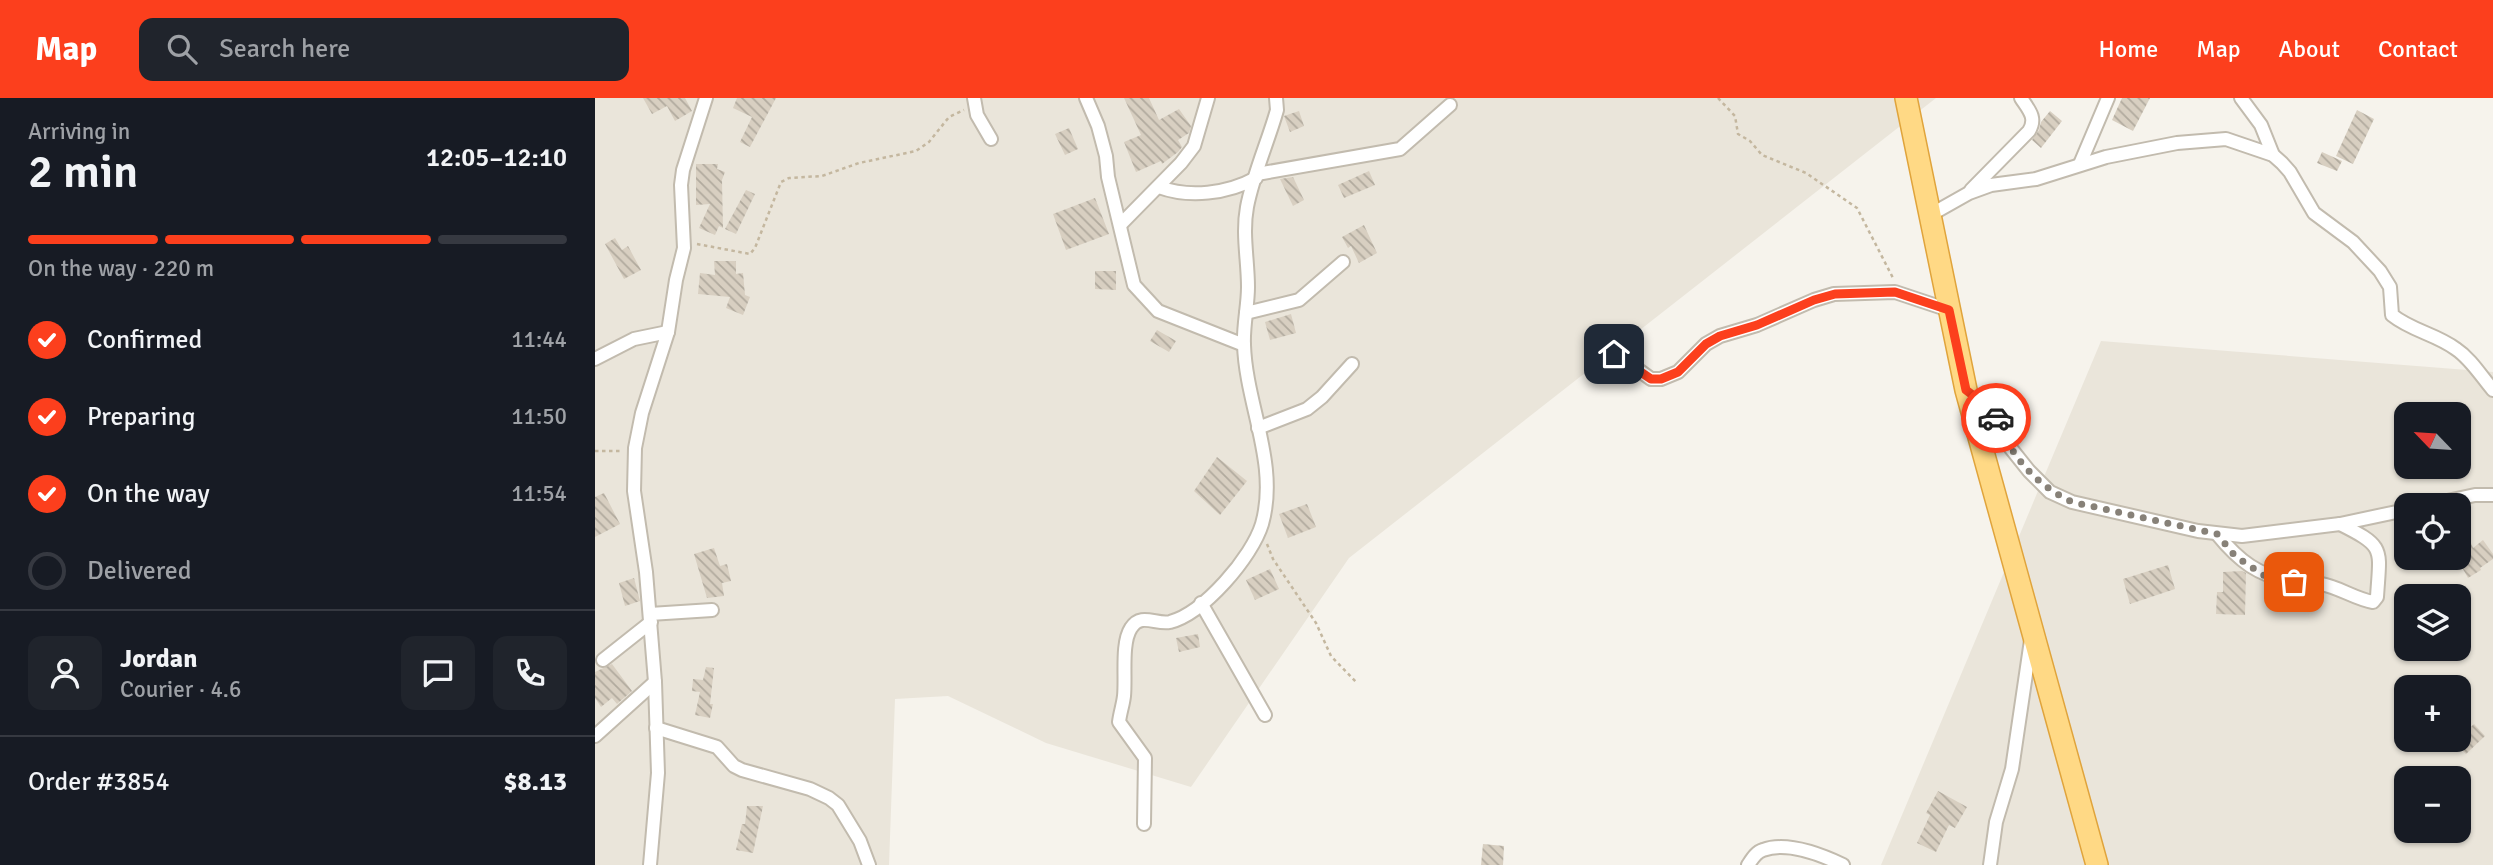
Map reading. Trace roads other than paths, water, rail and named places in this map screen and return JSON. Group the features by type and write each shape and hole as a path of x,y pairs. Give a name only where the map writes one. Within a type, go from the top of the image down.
{"highway":[{"path":"1906,98 1966,390 2097,865"}],"street":[{"path":"650,865 658,773 655,682 651,618 634,491 635,451 642,412 668,332 684,241 681,185 683,170 706,98"},
{"path":"1086,98 1098,126 1106,156 1108,177 1134,285 1158,311 1244,345"},
{"path":"1121,224 1159,187 1194,146 1208,98"},
{"path":"1144,824 1145,758 1119,722 1124,696 1127,637 1132,626 1139,620 1167,623 1183,617 1201,604 1252,548 1267,505 1267,484 1244,345 1248,287 1245,244 1247,207 1277,110 1276,98"},
{"path":"1969,193 2033,124 2033,117 2021,98"},
{"path":"2080,164 2108,98"},
{"path":"2241,98 2261,125 2273,155 2290,172 2314,213 2354,242 2380,271 2391,287 2392,315 2456,349 2470,361 2493,390"},
{"path":"970,103 991,138"},
{"path":"1159,187 1175,192 1218,191 1239,187 1256,176 1400,149 1450,105"},
{"path":"1930,215 1969,193 1990,185 2036,179 2080,164 2141,150 2215,138 2273,155"},
{"path":"1246,313 1299,300 1343,261"},
{"path":"1599,345 1651,379 1661,379 1678,372 1706,344 1720,336 1757,325 1814,300 1835,294 1895,292 1949,310"},
{"path":"595,359 635,339 668,332"},
{"path":"1258,428 1307,409 1322,397 1352,364"},
{"path":"1966,390 1992,413 2010,446 2029,471 2050,492 2072,502 2217,534 2242,536 2340,524 2394,513"},
{"path":"2471,496 2493,495"},
{"path":"2217,534 2235,556 2263,575 2294,582 2322,584 2363,600 2373,601 2378,597 2380,554 2377,547 2365,537 2340,524"},
{"path":"1201,604 1265,715"},
{"path":"603,660 651,618 712,610"},
{"path":"1990,865 1996,822 2012,769 2032,633"},
{"path":"595,736 655,682"},
{"path":"656,728 717,747 734,766 742,770 810,789 829,798 838,805 860,841 869,865"},
{"path":"1748,865 1762,850 1783,848 1813,853 1843,865"}]}
